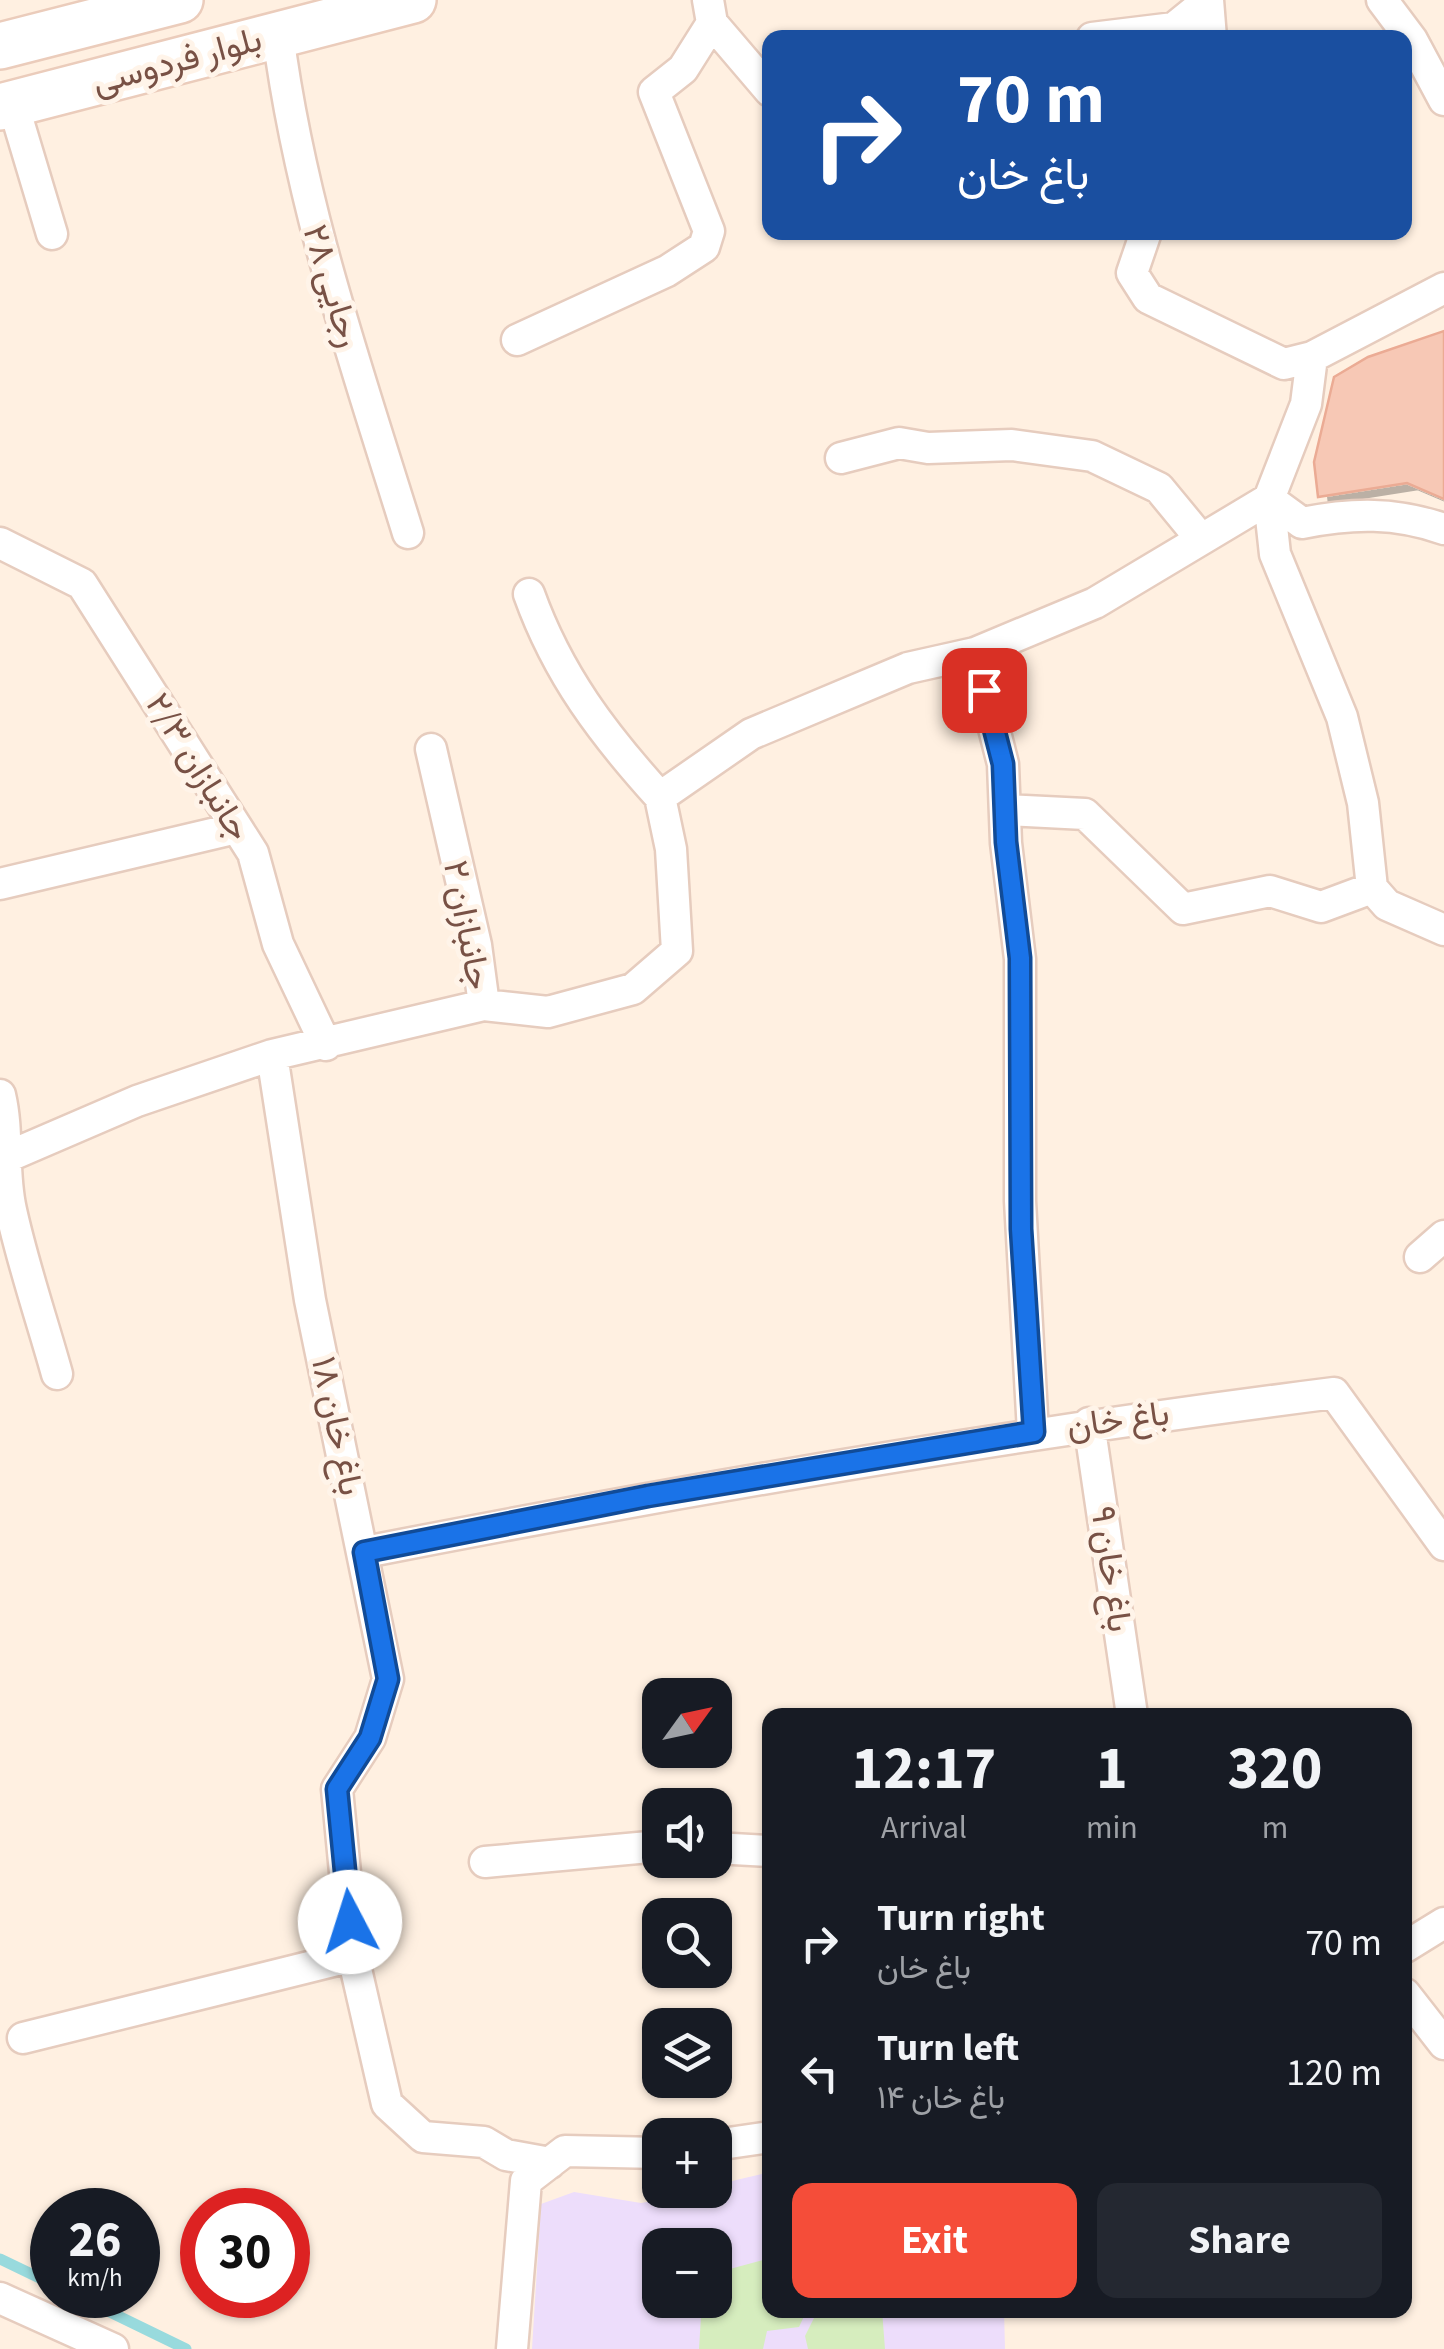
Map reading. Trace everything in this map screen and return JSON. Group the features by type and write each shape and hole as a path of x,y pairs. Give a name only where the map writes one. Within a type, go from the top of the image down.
{"main road":[{"name":"بلوار فردوسی","path":"0,46 180,0"},
{"name":"بلوار فردوسی","path":"6,106 413,0"}],"street":[{"path":"1382,0 1404,30"},
{"path":"1158,30 1174,28 1207,1"},
{"path":"1207,1 1210,30"},
{"path":"517,340 667,271 704,247 709,231 654,92 683,69 710,12 762,80"},
{"name":"رجایی ۲۸","path":"278,34 289,118 312,224 408,533"},
{"path":"1412,40 1444,100"},
{"path":"6,106 52,234"},
{"path":"1143,240 1132,273 1148,298 1284,364 1312,357 1444,288"},
{"path":"1312,357 1306,404 1269,499 1276,554 1342,717 1363,802 1372,888 1386,905 1444,930"},
{"path":"841,458 898,442 928,448 1012,445 1092,456 1160,488 1200,539"},
{"path":"1269,499 1302,522 1352,513 1409,517 1444,529"},
{"path":"660,797 751,734 908,668 975,653 1095,603 1269,499"},
{"name":"جانبازان ۲/۳","path":"0,543 82,584 253,853 278,944 326,1045"},
{"path":"484,1005 548,1012 633,989 677,952 671,848 660,797 614,749 548,646 529,594"},
{"path":"975,653 1003,764 1020,958 1020,1201 1034,1432"},
{"name":"جانبازان ۲","path":"2,1159 137,1101 272,1055 484,1005 476,945 431,750"},
{"path":"1005,810 1085,814 1184,908 1270,890 1320,907 1372,888"},
{"path":"0,884 237,828"},
{"name":"باغ خان ۱۸","path":"272,1055 310,1300 388,1679 370,1738 337,1789 353,1956 387,2104 422,2137 484,2142 506,2155 550,2163"},
{"path":"0,1095 8,1129 2,1159 10,1208 58,1374"},
{"path":"1420,1257 1444,1236"},
{"name":"باغ خان","path":"364,1552 648,1496 1034,1432 1334,1393 1432,1510 1444,1545"},
{"name":"باغ خان ۹","path":"1090,1424 1131,1708"},
{"path":"485,1862 642,1848"},
{"path":"732,1849 762,1851"},
{"path":"1412,1943 1444,1923"},
{"path":"24,2038 353,1956"},
{"path":"1412,2003 1444,2044"},
{"path":"732,2143 762,2138"},
{"path":"512,2349 526,2181 565,2151 642,2152"},
{"path":"0,2298 113,2349"}],"shaded area":[{"path":"762,2174 762,2318 1004,2318 1005,2349 532,2349 541,2204 574,2192 641,2203 642,2208 732,2208 732,2181"}],"green space":[{"path":"762,2260 762,2318 803,2318 799,2327 767,2331 763,2349 699,2349 701,2318 732,2318 732,2268"},
{"path":"814,2318 883,2318 885,2349 808,2349 805,2336"}],"building":[{"path":"1444,331 1444,499 1407,483 1318,497 1314,462 1334,377 1368,357"}],"waterway":[{"path":"0,2259 30,2273"},
{"path":"122,2318 186,2349"}],"route":[{"path":"350,1922 337,1789 370,1738 388,1679 364,1552 648,1496 1034,1432 1021,1229 1020,958 1006,842 1003,764 984,690"}]}
